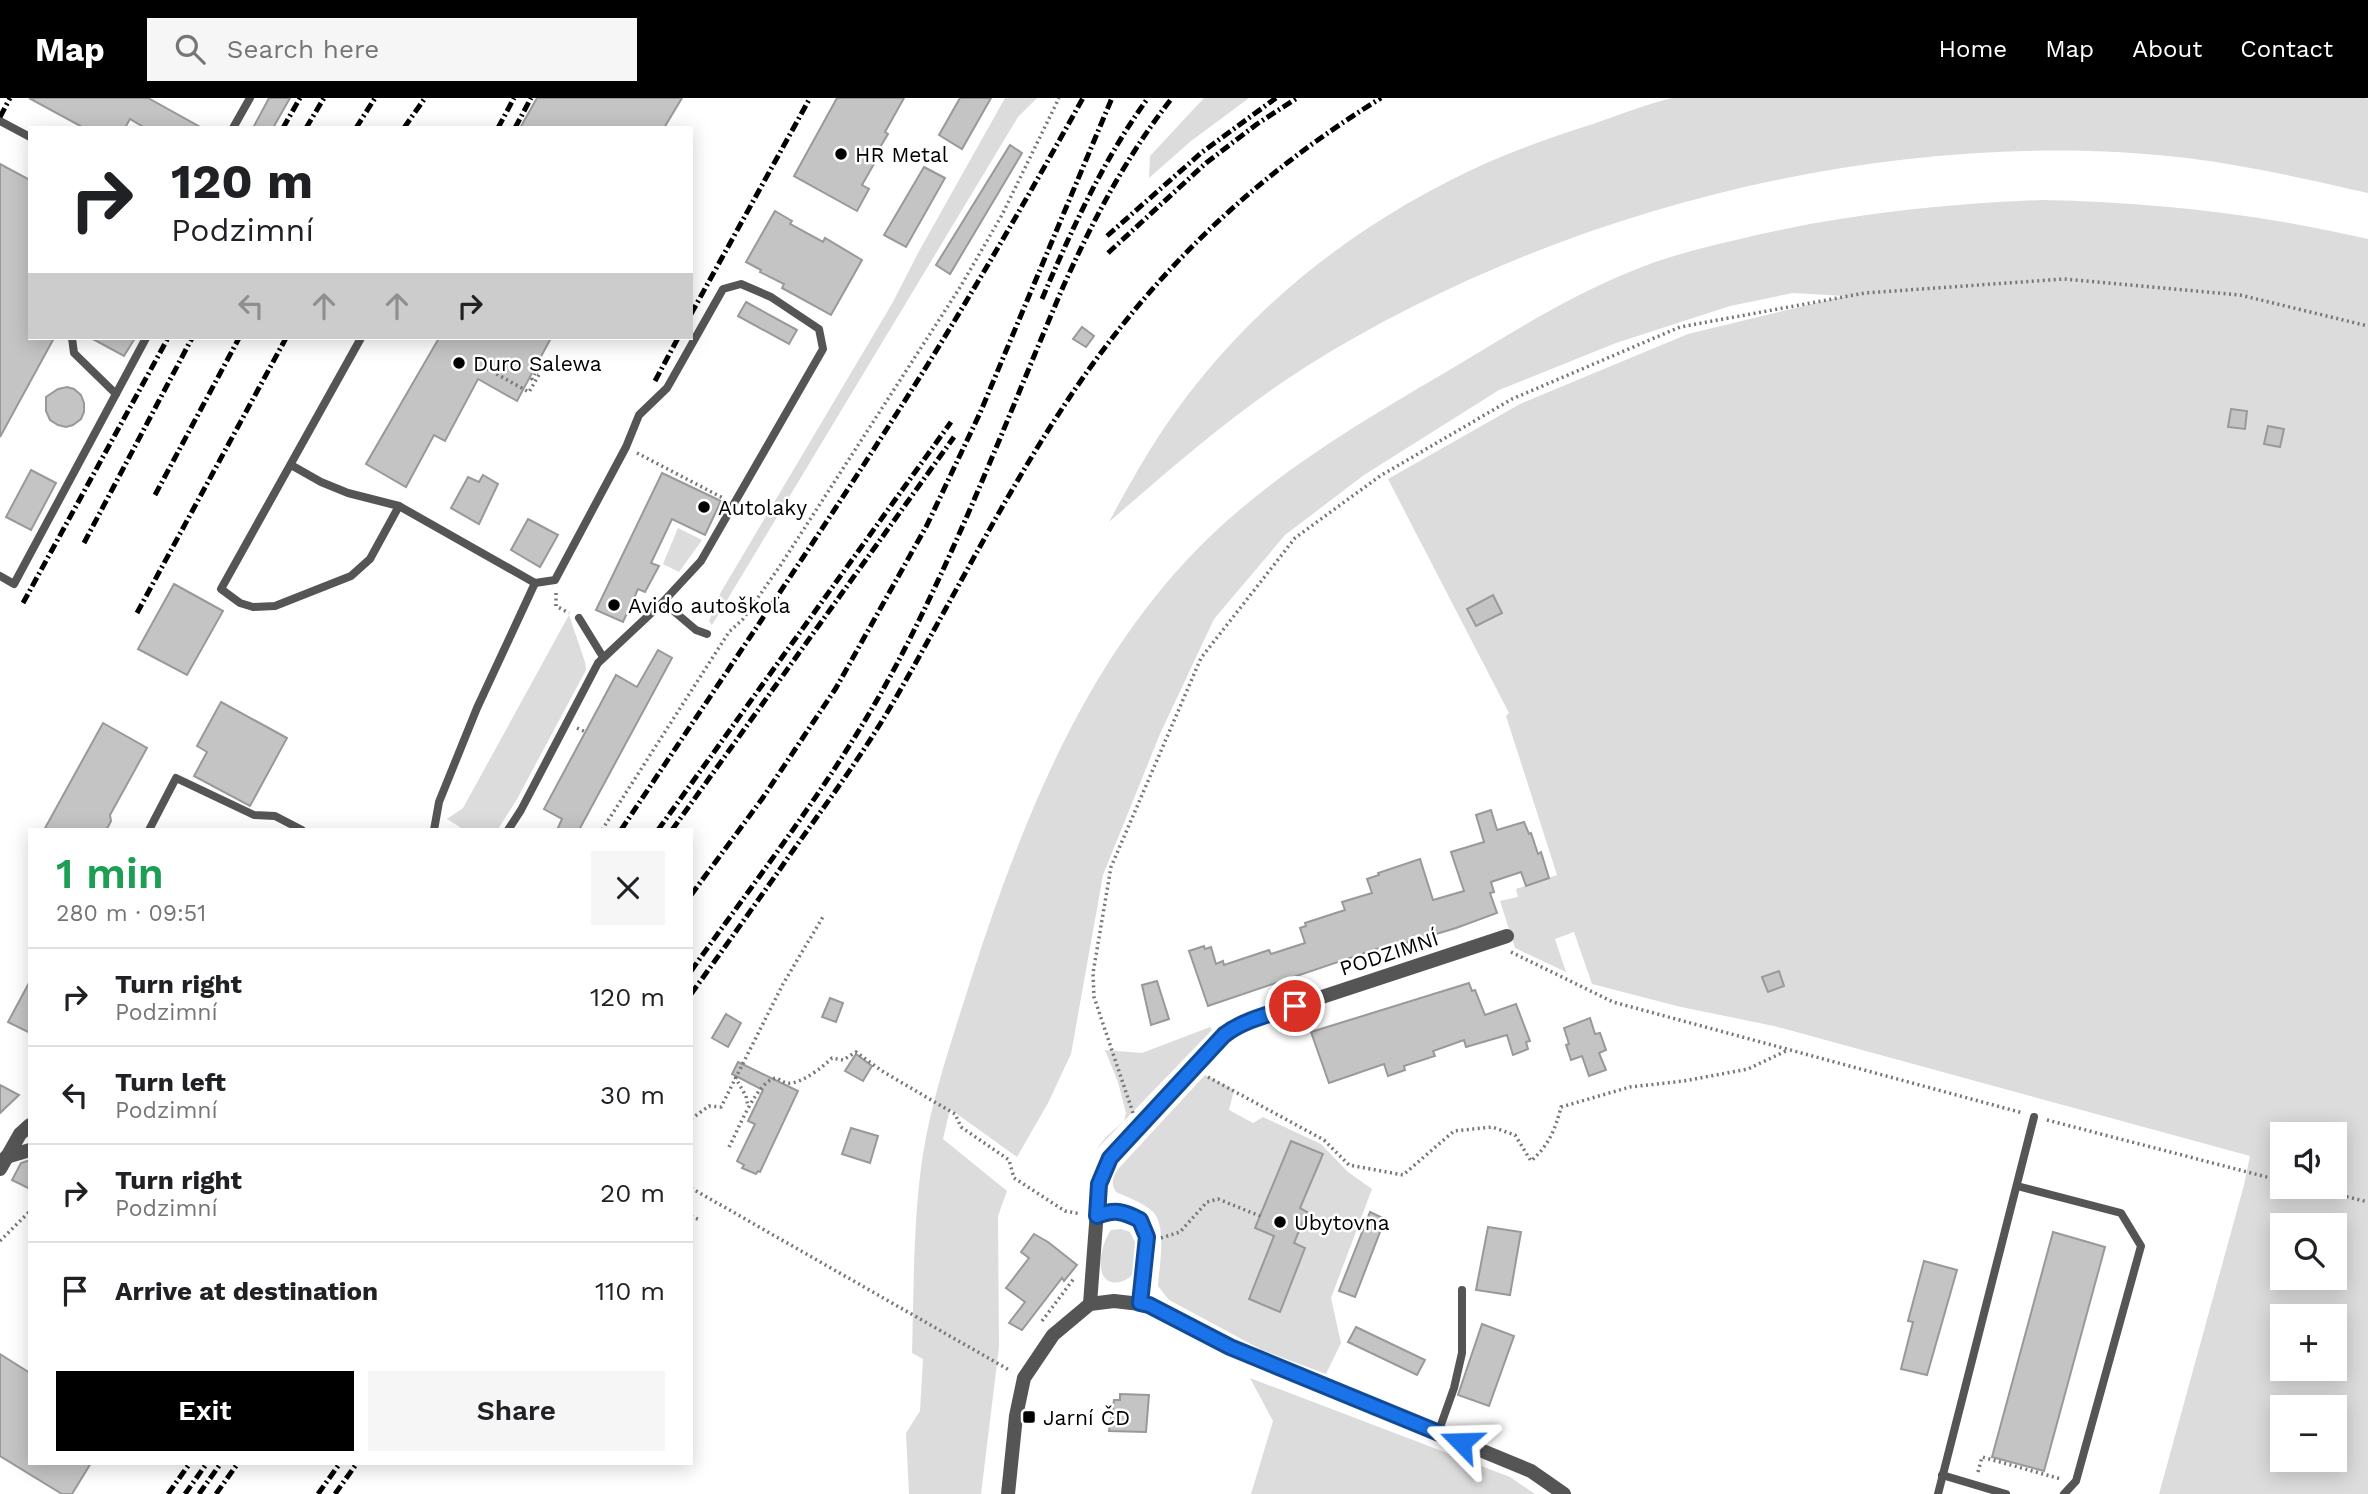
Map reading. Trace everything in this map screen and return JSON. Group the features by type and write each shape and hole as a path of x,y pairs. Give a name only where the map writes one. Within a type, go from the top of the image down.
{"street":[{"name":"PODZIMNÍ","path":"1090,1304 1099,1184 1110,1158 1224,1035 1235,1027 1507,936"},
{"path":"3,1163 20,1134 28,1127"},
{"path":"3,1163 28,1151"},
{"path":"1097,1216 1111,1210 1124,1211 1140,1220 1147,1237 1140,1303"},
{"path":"1008,1494 1016,1416 1024,1378 1053,1335 1090,1304 1114,1301 1149,1305 1230,1347 1531,1471 1564,1494"}],"lane":[{"path":"234,126 250,98"},
{"path":"0,121 28,136"},
{"path":"291,465 348,494 399,506 535,583 555,580 626,447 639,415 667,388 723,289 741,284 771,297 819,329 823,349 701,561 663,603 603,657 509,828"},
{"path":"72,340 74,354 116,394"},
{"path":"0,576 14,583 145,340"},
{"path":"360,340 221,589 240,603 253,607 275,606 351,576 370,559 399,506"},
{"path":"434,828 439,802 477,708 535,583"},
{"path":"663,603 696,630 706,634"},
{"path":"579,618 603,657"},
{"path":"150,828 176,778 254,815 275,816 298,828"},
{"path":"1938,1494 2034,1116"},
{"path":"2017,1186 2121,1213 2141,1246 2075,1483 2064,1494"},
{"path":"1438,1433 1454,1388 1462,1353 1462,1290"},
{"path":"1942,1475 2006,1494"}],"path":[{"path":"603,828 729,632 743,619 780,566 959,289 1007,204 1059,98"},
{"path":"1143,1108 1134,1117 1094,997 1093,973 1111,867 1201,659 1295,538 1380,476 1512,399 1680,327 1865,293 2064,279 2240,295 2368,326"},
{"path":"482,366 529,392 535,381"},
{"path":"645,457 734,504"},
{"path":"693,1118 709,1106 721,1107 783,984 824,915"},
{"path":"1490,942 1613,1002 2270,1178"},
{"path":"1194,1069 1324,1140 1349,1165 1403,1175 1454,1131 1492,1127 1515,1135 1531,1161 1543,1150 1555,1132 1561,1107 1630,1087 1684,1081 1748,1069 1790,1050"},
{"path":"729,1147 762,1085 771,1078 794,1083 821,1069 832,1058 843,1060 856,1052 953,1112 961,1127 1009,1160 1014,1178 1065,1212"},
{"path":"735,1077 746,1096 748,1108"},
{"path":"693,1189 1010,1370"},
{"path":"2347,1197 2368,1202"},
{"path":"1159,1232 1159,1239 1177,1234 1207,1202 1217,1199 1260,1216"},
{"path":"0,1241 28,1212"},
{"path":"693,1217 700,1220"},
{"path":"1040,1325 1080,1271"},
{"path":"1974,1485 1982,1457 2075,1483"}],"shaded area":[{"path":"1005,98 1037,98 1018,117 712,625 709,621 721,592 893,302"},
{"path":"1204,98 1249,98 1191,141 1149,178 1150,156"},
{"path":"1672,98 2365,98 2368,99 2368,193 2210,161 2075,151 1960,154 1845,167 1730,190 1618,222 1509,262 1405,311 1281,383 1181,460 1109,522 1165,426 1218,358 1286,290 1324,259 1405,205 1491,161"},
{"path":"2042,200 2125,203 2247,216 2368,239 2368,1494 2159,1494 2250,1156 1774,1026 1681,1007 1592,984 1574,932 1555,939 1566,972 1515,948 1500,901 1518,897 1516,889 1557,875 1506,716 1509,713 1388,479 1520,404 1688,334 1845,296 1793,293 1730,306 1616,343 1499,390 1364,475 1285,535 1214,619 1160,734 1103,875 1071,1054 1048,1103 1017,1157 950,1109 943,1139 1007,1191 998,1216 999,1347 981,1494 909,1494 906,1433 920,1411 923,1359 912,1353 914,1253 923,1154 932,1109 971,979 1032,812 1083,706 1113,655 1147,607 1213,534 1243,507 1306,459 1407,395 1582,293 1645,266 1710,246 1850,217 1927,208"},
{"path":"678,528 702,540 679,572 663,564"},
{"path":"569,615 586,670 516,801 499,828 461,828 447,819 463,808"},
{"path":"1210,1027 1212,1030 1095,1151 1124,1121 1126,1113 1118,1082 1105,1050 1142,1053"},
{"path":"1205,1075 1234,1090 1229,1110 1253,1123 1263,1117 1321,1144 1348,1172 1372,1189 1331,1298 1341,1343 1326,1374 1262,1350 1169,1300 1158,1286 1161,1235 1156,1216 1143,1205 1116,1192 1113,1180 1118,1169","holes":["1292,1141 1324,1154 1300,1208 1307,1212 1294,1243 1306,1248 1280,1311 1248,1298 1274,1236 1255,1227"]},
{"path":"1111,1230 1130,1232 1135,1242 1132,1275 1123,1281 1114,1282 1103,1275 1101,1254"},
{"path":"1250,1378 1510,1477 1535,1494 1251,1494 1273,1421"}],"building":[{"path":"29,98 148,98 198,126 142,126 130,119 126,126 80,126"},
{"path":"269,98 290,98 274,126 254,126"},
{"path":"537,98 682,98 665,126 521,126"},
{"name":"HR Metal","path":"837,98 904,98 885,132 888,134 876,154 879,155 862,185 869,189 857,211 794,176"},
{"path":"960,98 991,98 962,149 939,135"},
{"path":"1010,145 1022,153 950,274 936,265"},
{"path":"0,164 28,179 28,340 53,340 0,437"},
{"path":"924,167 945,178 906,247 884,235"},
{"path":"775,211 792,221 790,224 823,242 825,238 862,260 831,315 782,288 784,284 746,262"},
{"path":"746,302 797,330 789,344 738,316"},
{"path":"1082,327 1094,336 1086,347 1073,339"},
{"path":"95,340 134,340 124,356"},
{"path":"438,340 550,340 517,401 478,379 445,441 434,435 406,487 366,464"},
{"path":"67,387 81,395 84,412 81,419 66,427 50,420 46,411 46,397"},
{"path":"2231,409 2247,411 2245,429 2228,427"},
{"path":"2268,426 2284,429 2280,447 2264,444"},
{"path":"31,470 56,483 31,530 6,517"},
{"path":"662,473 721,501 705,535 672,519 651,563 659,566 645,592 638,589 623,622 596,610"},
{"path":"483,475 498,484 479,524 451,508 468,477 479,482"},
{"path":"528,519 558,535 540,567 511,550"},
{"path":"174,584 223,611 187,675 138,649"},
{"path":"1493,595 1502,613 1476,626 1467,609"},
{"path":"658,650 672,658 580,828 558,828 562,819 544,809 616,675 637,687"},
{"path":"221,702 287,738 250,806 194,776 207,752 197,746"},
{"path":"103,723 147,748 110,815 108,827 45,828"},
{"path":"1491,810 1497,830 1524,822 1538,854 1541,852 1549,878 1526,886 1521,872 1491,882 1494,892 1490,893 1497,913 1383,950 1382,947 1208,1006 1189,951 1204,946 1205,949 1211,947 1216,964 1223,961 1224,965 1269,950 1271,954 1305,943 1300,928 1306,926 1305,923 1345,910 1342,902 1372,893 1367,879 1420,859 1433,900 1464,891 1451,852 1484,842 1476,815"},
{"path":"1779,971 1784,986 1768,992 1762,977"},
{"path":"1157,981 1169,1019 1151,1025 1142,985"},
{"path":"1469,983 1472,991 1475,990 1485,1015 1516,1004 1530,1041 1526,1042 1528,1049 1513,1055 1507,1035 1466,1047 1464,1040 1433,1051 1435,1056 1404,1066 1405,1070 1388,1076 1384,1064 1329,1083 1311,1032"},
{"path":"28,985 28,1032 8,1022"},
{"path":"830,998 843,1003 836,1022 822,1017"},
{"path":"726,1014 741,1023 728,1047 712,1038"},
{"path":"1590,1018 1595,1034 1600,1033 1606,1050 1599,1053 1606,1070 1589,1076 1582,1056 1571,1060 1564,1028"},
{"path":"856,1054 872,1066 863,1081 845,1071"},
{"path":"738,1062 798,1091 760,1172 756,1174 742,1168 744,1165 737,1161 755,1124 748,1121 763,1090 732,1074"},
{"path":"0,1085 19,1095 0,1113"},
{"path":"851,1128 878,1136 870,1163 842,1154"},
{"name":"Ubytovna","path":"1291,1141 1323,1154 1300,1208 1307,1212 1294,1243 1305,1248 1280,1312 1249,1299 1274,1236 1255,1228"},
{"path":"28,1161 28,1188 12,1180 21,1163"},
{"path":"1370,1212 1385,1219 1355,1297 1339,1291"},
{"path":"1488,1227 1521,1232 1510,1295 1476,1290"},
{"path":"2053,1232 2105,1247 2044,1471 1992,1457"},
{"path":"1034,1234 1077,1265 1064,1281 1062,1278 1022,1330 1009,1323 1025,1302 1006,1288 1029,1258 1021,1252"},
{"path":"1924,1261 1957,1270 1927,1375 1901,1369 1913,1322 1908,1321"},
{"path":"1482,1324 1514,1336 1489,1406 1458,1395"},
{"path":"1356,1327 1425,1360 1417,1375 1348,1342"},
{"path":"0,1354 28,1372 28,1465 90,1465 72,1494 62,1494 0,1456"},
{"path":"1120,1394 1149,1395 1146,1432 1109,1431 1114,1400 1120,1400"}],"railway":[{"path":"0,117 10,98"},
{"path":"284,126 300,98"},
{"path":"307,126 324,98"},
{"path":"357,126 375,98"},
{"path":"405,126 425,98"},
{"path":"499,126 514,98"},
{"path":"516,126 531,98"},
{"path":"693,310 810,98"},
{"path":"622,828 891,423 1007,232 1083,98"},
{"path":"693,892 762,799 836,688 927,525 980,413 1112,98"},
{"path":"1042,299 1103,170 1148,98"},
{"path":"693,968 821,789 891,675 960,532 1086,237 1140,142 1172,98"},
{"path":"1107,236 1201,153 1276,98"},
{"path":"1108,253 1206,163 1297,98"},
{"path":"693,991 864,749 1037,448 1092,365 1123,324 1188,250 1223,217 1298,154 1381,98"},
{"path":"23,603 167,340"},
{"path":"84,543 191,340"},
{"path":"155,495 238,340"},
{"path":"137,613 285,340"},
{"path":"655,381 677,340"},
{"path":"659,828 951,422"},
{"path":"673,828 954,437"},
{"path":"168,1494 189,1465"},
{"path":"185,1494 206,1465"},
{"path":"199,1494 220,1465"},
{"path":"216,1494 237,1465"},
{"path":"318,1494 339,1465"},
{"path":"335,1494 356,1465"}],"place":[{"name":"HR Metal","path":"841,154"},
{"name":"Duro Salewa","path":"459,363"},
{"name":"Autolaky","path":"704,507"},
{"name":"Avido autoškola","path":"614,605"},
{"name":"Ubytovna","path":"1280,1222"},
{"name":"Jarní ČD","path":"1029,1417"}],"route":[{"path":"1295,1006 1246,1022 1224,1035 1110,1158 1099,1184 1097,1216 1111,1210 1124,1211 1140,1220 1147,1237 1140,1303 1149,1305 1230,1347 1461,1442"}]}
